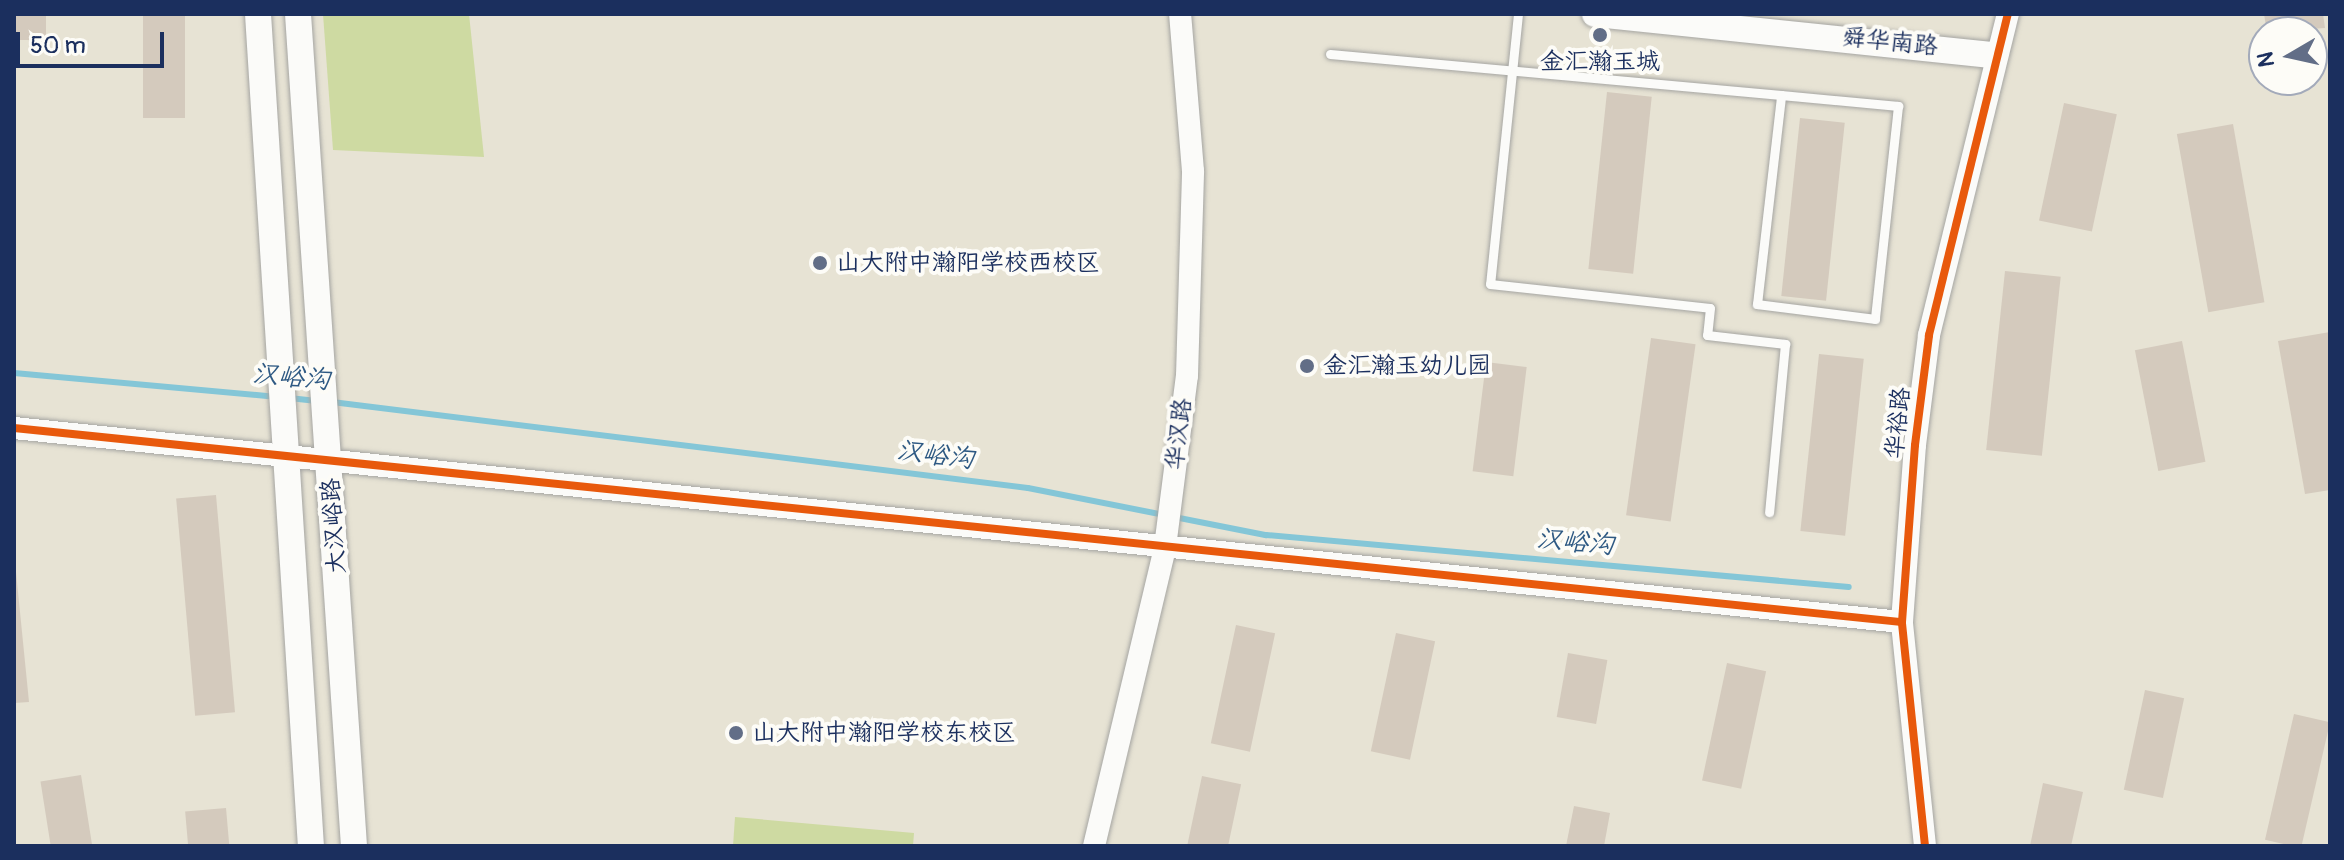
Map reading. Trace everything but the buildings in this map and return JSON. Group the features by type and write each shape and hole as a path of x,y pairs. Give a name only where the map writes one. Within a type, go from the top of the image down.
{"main road":[{"name":"大汉峪路","path":"258,14 311,846"},
{"name":"大汉峪路","path":"298,14 354,846"},
{"name":"舜华南路","path":"1595,14 1993,55"}],"street":[{"name":"华汉路","path":"1094,846 1165,547 1187,376 1193,171 1180,14"},
{"name":"华裕路","path":"1925,846 1902,622 1929,335 1993,55 2008,14"},
{"path":"14,428 1902,622"}],"lane":[{"path":"1518,14 1490,284 1710,308 1707,335 1785,344 1769,512"},
{"path":"1330,54 1512,70 1781,95 1898,106 1875,319 1757,304 1781,95"}],"green space":[{"path":"323,14 469,14 484,157 333,150"},
{"path":"735,817 914,833 913,846 733,846"}],"waterway":[{"name":"汉峪沟","path":"14,373 277,397"},
{"name":"汉峪沟","path":"289,398 317,401"},
{"name":"汉峪沟","path":"332,402 1028,488 1266,535 1849,587"}],"cycle path":[{"path":"1925,846 1902,622 1915,445 1929,335 2008,14"},
{"path":"14,428 1902,622"}],"place":[{"name":"金汇瀚玉城","path":"1600,35"},
{"name":"山大附中瀚阳学校西校区","path":"820,263"},
{"name":"金汇瀚玉幼儿园","path":"1307,366"},
{"name":"山大附中瀚阳学校东校区","path":"736,733"}]}
